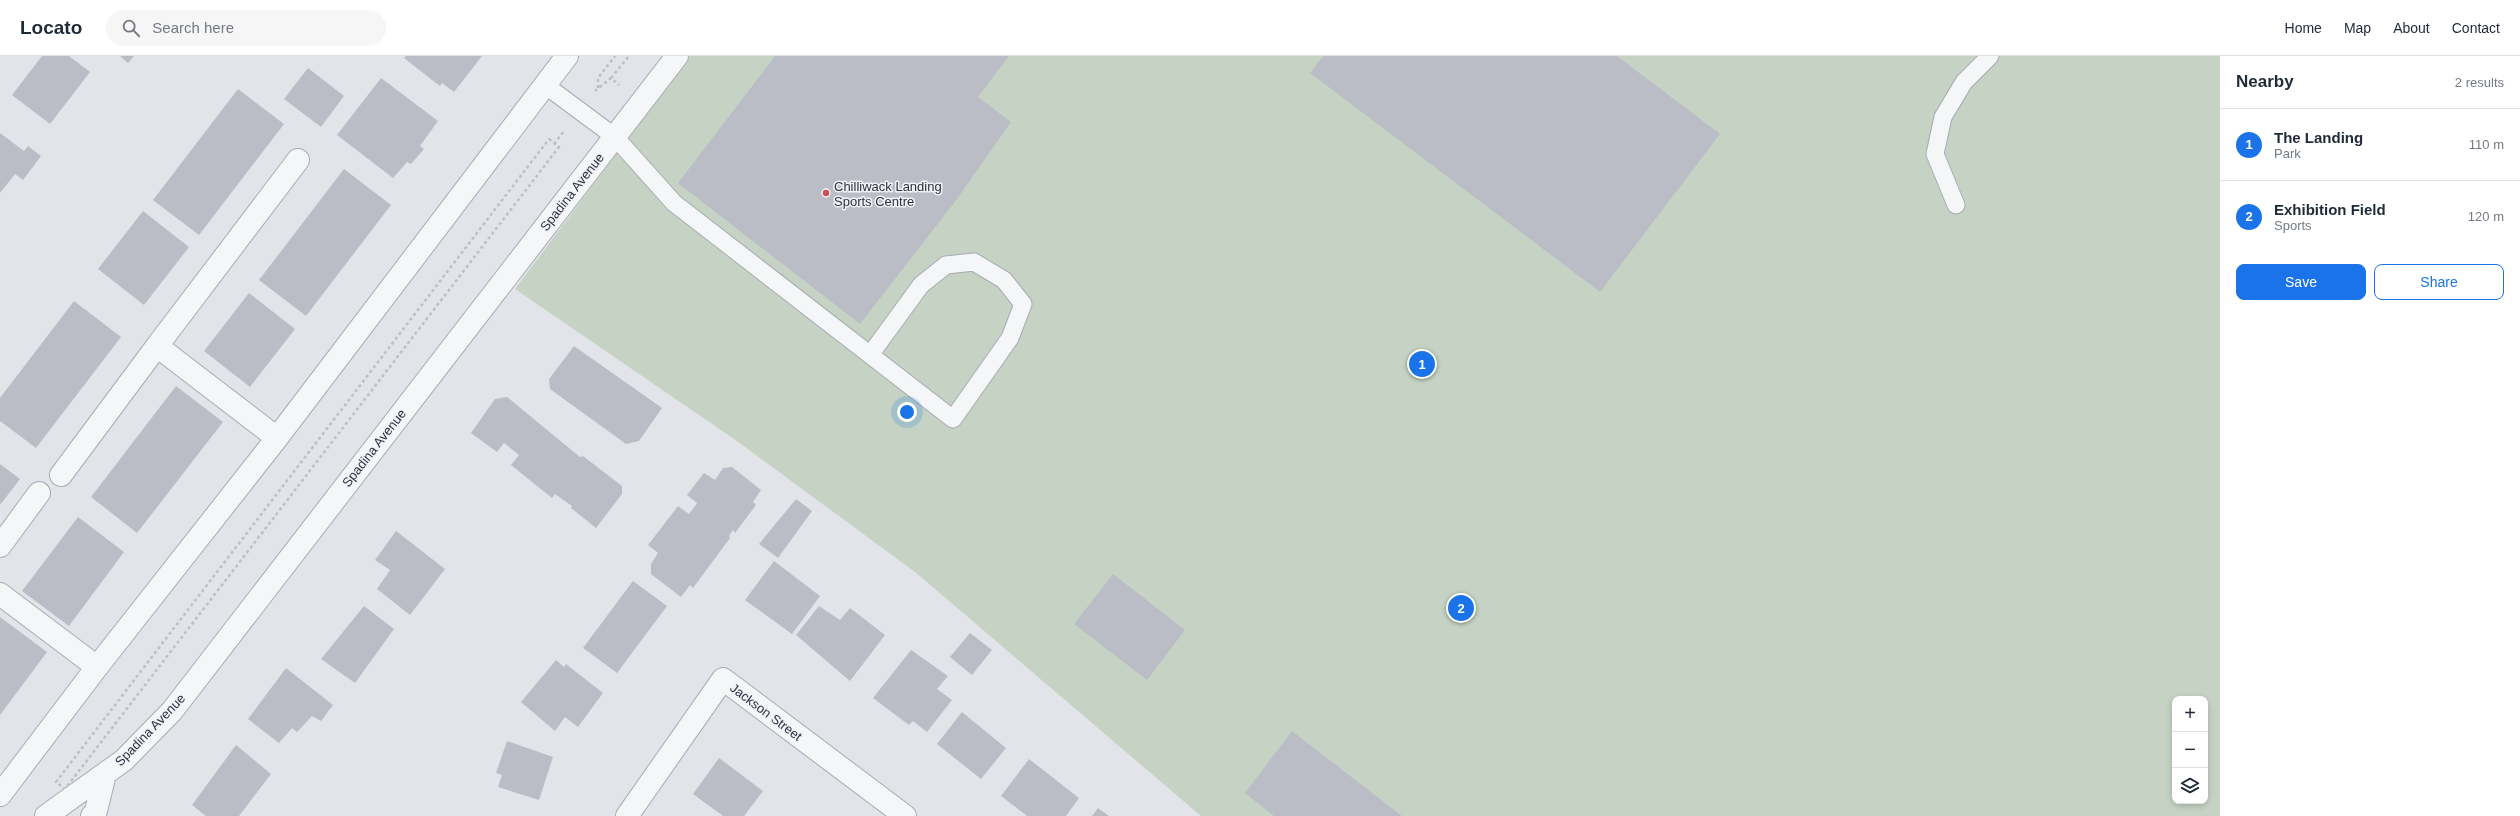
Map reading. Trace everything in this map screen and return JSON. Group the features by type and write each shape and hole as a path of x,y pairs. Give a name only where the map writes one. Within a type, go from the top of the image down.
{"street":[{"path":"0,795 97,667 277,438 567,56"},
{"name":"Spadina Avenue","path":"46,816 124,760 172,711 677,56"},
{"path":"61,475 298,160"},
{"path":"157,346 277,438"},
{"path":"0,546 39,493"},
{"path":"0,594 97,667"},
{"name":"Jackson Street","path":"626,816 723,679 906,816"},
{"path":"92,816 96,811 104,774"}],"lane":[{"path":"1956,205 1935,154 1943,117 1964,82 1990,56"},
{"path":"545,85 615,137 674,203 870,355 953,419 1010,338 1023,304 1004,280 974,262 946,265 921,285 870,355"}],"path":[{"path":"598,88 598,78 615,56"},
{"path":"593,93 612,78 628,56"},
{"path":"612,78 622,87"},
{"path":"554,144 564,130"},
{"path":"549,139 554,144 558,147 65,789 56,782 549,139"}],"green space":[{"path":"690,56 2220,56 2220,816 1201,816 915,572 734,439 515,289"}],"building":[{"path":"42,56 69,56 90,72 50,124 12,95"},
{"path":"120,56 134,56 128,63"},
{"path":"406,56 482,56 454,92 442,83 440,86 404,58"},
{"name":"Chilliwack Landing Sports Centre","path":"775,56 1009,56 978,97 1011,122 954,203 860,324 678,183"},
{"path":"1323,56 1617,56 1720,134 1600,292 1310,73"},
{"path":"308,68 344,96 321,127 284,99"},
{"path":"381,78 438,121 420,146 424,149 411,164 407,162 393,178 337,135"},
{"path":"238,89 284,124 199,235 153,200"},
{"path":"0,133 24,151 28,146 41,156 23,180 15,174 0,193"},
{"path":"344,169 391,205 306,316 259,280"},
{"path":"143,211 189,247 144,305 98,269"},
{"path":"249,293 295,329 250,387 204,351"},
{"path":"74,301 121,337 36,448 0,421 0,398"},
{"path":"574,346 662,408 639,441 626,444 550,389 549,379"},
{"path":"176,386 223,422 137,533 91,497"},
{"path":"507,397 580,457 583,456 622,486 622,494 596,528 571,508 572,506 555,494 552,498 511,465 519,455 504,443 497,452 471,433 495,399"},
{"path":"0,464 20,479 0,505"},
{"path":"732,467 761,490 753,502 756,505 735,533 733,530 729,536 730,538 693,588 690,585 681,597 651,574 651,564 658,553 648,545 678,506 689,514 693,509 697,503 687,495 704,473 715,480 723,468"},
{"path":"796,499 812,511 778,558 759,544"},
{"path":"78,517 124,552 69,626 22,591"},
{"path":"396,531 445,569 410,615 377,589 390,570 375,560"},
{"path":"774,561 820,596 792,634 745,600"},
{"path":"1113,574 1185,630 1147,680 1074,624"},
{"path":"633,581 667,606 617,673 583,648"},
{"path":"364,606 394,629 355,683 321,659"},
{"path":"819,606 840,620 850,608 885,635 850,681 796,635"},
{"path":"0,617 47,652 0,715"},
{"path":"970,633 992,650 972,675 950,657"},
{"path":"911,650 948,676 937,689 952,700 927,732 913,721 909,725 873,698"},
{"path":"556,660 564,667 566,664 603,693 578,727 565,717 555,731 521,702"},
{"path":"286,668 333,705 321,721 312,716 297,732 292,728 279,743 248,719"},
{"path":"962,712 1006,748 981,779 937,744"},
{"path":"1292,731 1402,816 1274,816 1245,793"},
{"path":"507,741 553,757 539,800 498,787 502,775 496,773"},
{"path":"236,745 271,774 239,816 206,816 192,805"},
{"path":"719,758 763,791 744,816 723,816 693,794"},
{"path":"1029,759 1079,798 1066,816 1027,816 1001,796"},
{"path":"1098,808 1109,816 1092,816"}],"place":[{"name":"Chilliwack Landing Sports Centre","path":"826,193"},
{"name":"The Landing","path":"1422,364"},
{"name":"Exhibition Field","path":"1461,608"}]}
